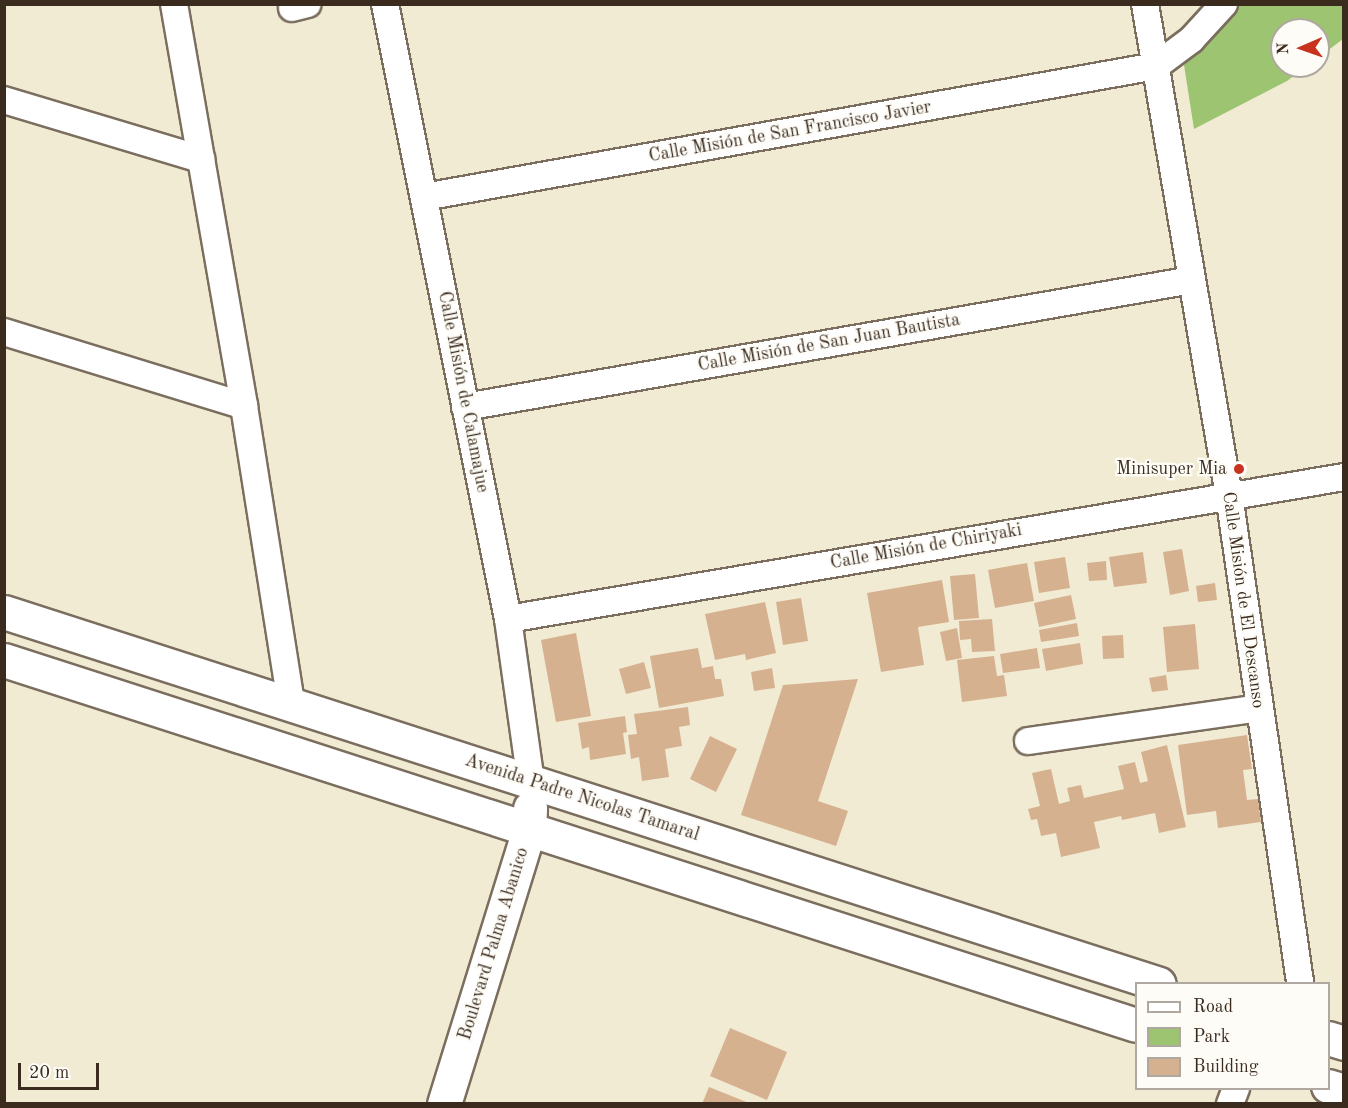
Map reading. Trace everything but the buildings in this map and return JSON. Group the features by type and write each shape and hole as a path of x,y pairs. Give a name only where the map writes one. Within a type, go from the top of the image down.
{"street":[{"path":"174,4 244,406 291,702"},
{"name":"Calle Misión de Calamajue","path":"385,4 508,619 531,782"},
{"name":"Calle Misión de El Descanso","path":"1145,4 1229,495 1300,982"},
{"path":"1156,66 1191,39 1224,4"},
{"name":"Calle Misión de San Francisco Javier","path":"424,197 1156,66"},
{"path":"4,100 201,159"},
{"name":"Calle Misión de San Juan Bautista","path":"465,407 1192,280"},
{"path":"4,332 244,406"},
{"name":"Calle Misión de Chiriyaki","path":"508,619 1344,477"},
{"name":"Avenida Padre Nicolas Tamaral","path":"4,612 291,702 531,782 1153,982"},
{"path":"4,660 1135,1024"},
{"path":"1028,741 1259,708"},
{"name":"Boulevard Palma Abanico","path":"444,1104 529,829 531,782"},
{"path":"1230,1104 1236,1090"}],"green space":[{"path":"1237,5 1343,5 1343,39 1330,49 1330,18 1270,18 1270,78 1291,78 1194,129 1184,65"}],"place":[{"name":"Minisuper Mia","path":"1239,469"}]}
